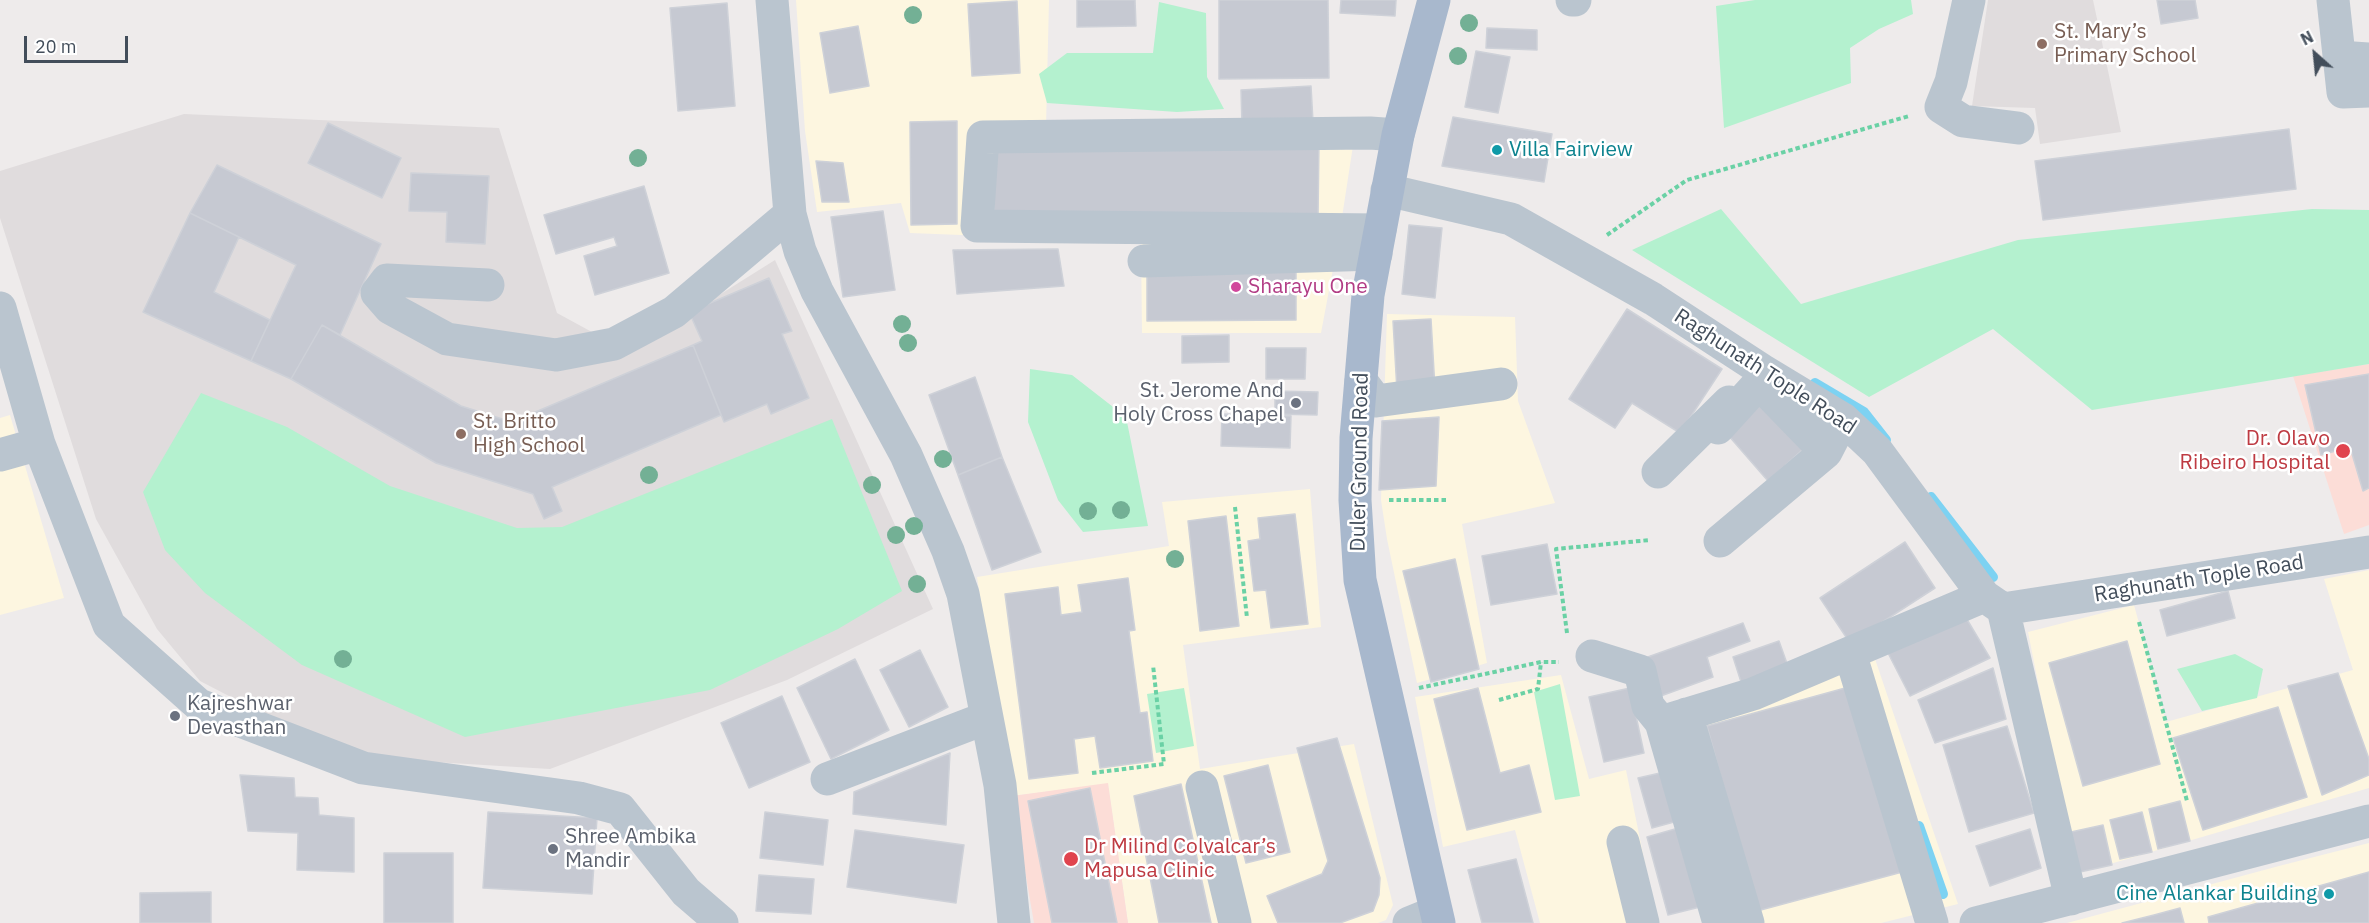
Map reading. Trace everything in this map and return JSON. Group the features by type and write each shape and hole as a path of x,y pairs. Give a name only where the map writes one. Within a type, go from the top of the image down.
{"main road":[{"name":"Duler Ground Road","path":"1428,919 1386,695 1360,580 1355,500 1356,438 1368,296 1398,135 1434,0"}],"street":[{"path":"772,0 790,214 800,251 817,291 906,455 948,551 963,594 1000,785 1014,923"},
{"path":"1969,0 1951,82 1941,107 1963,121 2018,128"},
{"path":"2333,0 2354,58 2343,92 2369,91"},
{"path":"1378,242 976,226 983,137 1370,133 1398,135"},
{"name":"Raghunath Tople Road","path":"1387,190 1511,219 1653,299 1762,370 1843,419 1877,451 1994,603 2130,590 2369,552"},
{"path":"488,285 387,280 377,293 390,308 447,339 556,355 614,344 674,312 790,214"},
{"path":"1144,261 1378,242"},
{"path":"0,308 39,444 109,625 199,705 363,768 579,798 620,809 686,892 722,923"},
{"path":"1658,472 1762,370"},
{"path":"1361,381 1376,401 1501,384"},
{"path":"1718,428 1759,383 1826,452"},
{"path":"1720,541 1826,452 1843,419"},
{"path":"0,454 39,444"},
{"path":"1581,658 1640,671 1648,706 1673,718 1753,694 1850,653 1994,603 2071,899"},
{"path":"1850,653 1932,923"},
{"path":"827,779 986,718"},
{"path":"1673,718 1719,923"},
{"path":"1673,718 1748,923"},
{"path":"1202,787 1235,923"},
{"path":"1976,923 2025,916 2071,899 2369,821"},
{"path":"1623,842 1643,923"}],"path":[{"path":"1576,256 1687,180 1941,107"},
{"path":"1355,500 1447,500"},
{"path":"1234,507 1247,618"},
{"path":"1386,695 1541,662 1581,658 1556,549 1650,540"},
{"path":"2130,590 2187,801"},
{"path":"1498,700 1538,688 1541,662"},
{"path":"1092,773 1164,764 1153,665"}],"shaded area":[{"path":"796,0 1049,0 1046,126 1356,126 1321,333 1142,333 1141,242 910,233 901,203 817,212 805,131"},
{"name":"St. Mary’s Primary School","path":"1988,0 2093,0 2121,132 2040,144 2035,108 1972,106"},
{"name":"St. Britto High School","path":"184,114 499,128 557,313 614,344 633,349 775,260 933,609 787,680 550,769 368,758 283,724 200,681 157,629 96,519 0,218 0,171"},
{"path":"1387,314 1515,317 1518,401 1555,503 1462,524 1487,663 1417,683 1381,500"},
{"name":"Dr. Olavo Ribeiro Hospital","path":"2369,364 2369,525 2344,534 2293,376"},
{"path":"10,415 64,598 0,615 0,418"},
{"path":"1310,489 1321,627 1183,645 1200,769 1354,744 1393,905 1386,920 1378,923 1128,923 1108,784 1012,796 977,577 1169,546 1162,502"},
{"path":"2369,570 2369,788 2076,874 2028,632 2134,605 2166,722 2353,670 2324,579"},
{"path":"1874,656 1958,904 1881,923 1730,923 1690,727"},
{"path":"1561,675 1589,779 1626,770 1657,923 1540,923 1515,830 1443,847 1415,697"},
{"name":"Dr Milind Colvalcar’s Mapusa Clinic","path":"1108,783 1128,923 1034,923 1012,796"},
{"path":"2369,843 2369,923 2067,923 2279,866"}],"green space":[{"path":"1755,0 1911,0 1913,14 1879,29 1850,48 1851,83 1724,128 1716,6"},
{"path":"1159,2 1206,13 1207,77 1224,109 1177,112 1047,103 1039,74 1067,53 1153,53"},
{"path":"1721,209 1801,304 2018,240 2312,209 2369,210 2369,364 2092,410 1993,329 1869,397 1632,250"},
{"path":"1030,369 1072,375 1126,417 1148,526 1083,532 1058,500 1028,422"},
{"path":"201,393 287,427 390,486 517,528 562,527 832,419 902,591 838,629 710,690 465,737 302,665 205,593 165,550 143,492"},
{"path":"2235,654 2263,669 2257,698 2202,711 2177,669"},
{"path":"1560,684 1580,796 1555,800 1534,692"},
{"path":"1184,688 1194,746 1156,753 1147,694"}],"building":[{"path":"1077,0 1135,0 1136,26 1077,27"},
{"path":"1219,0 1328,0 1329,78 1219,79"},
{"path":"1341,0 1396,0 1395,16 1340,13"},
{"path":"2157,0 2195,0 2198,18 2161,24"},
{"path":"1017,1 1020,73 972,76 968,4"},
{"path":"727,3 735,106 678,111 670,8"},
{"path":"858,26 869,86 830,93 820,33"},
{"path":"1487,28 1537,30 1537,50 1486,48"},
{"path":"1476,51 1510,57 1498,113 1465,107"},
{"path":"1311,86 1313,122 1242,125 1241,90"},
{"name":"Villa Fairview","path":"1453,117 1552,134 1544,182 1442,166"},
{"path":"957,121 957,224 911,225 910,122"},
{"path":"328,123 401,158 382,198 308,163"},
{"path":"2289,129 2296,189 2043,220 2035,161"},
{"path":"1319,141 1318,218 994,219 994,142"},
{"path":"816,161 843,163 849,202 822,202"},
{"path":"217,165 381,244 340,335 322,325 291,379 251,361 296,265 190,213"},
{"path":"411,173 489,176 485,244 446,242 447,212 409,211"},
{"path":"644,186 669,273 595,295 584,256 617,246 614,237 556,254 544,215"},
{"path":"883,211 895,290 843,297 831,217"},
{"path":"190,213 239,237 214,292 270,320 251,361 143,312"},
{"path":"1409,225 1442,228 1435,298 1402,294"},
{"name":"Sharayu One","path":"1296,246 1296,320 1147,321 1147,247"},
{"path":"1058,249 1064,286 957,294 953,250"},
{"path":"769,278 792,331 782,334 809,398 771,414 767,404 724,422 693,345 702,341 689,312"},
{"path":"1627,309 1722,369 1680,433 1632,403 1615,428 1569,399"},
{"path":"1431,319 1435,389 1397,391 1393,321"},
{"path":"322,325 461,406 512,422 693,345 721,415 552,487 562,511 544,519 533,494 436,463 291,379"},
{"path":"1229,335 1229,362 1182,363 1182,336"},
{"path":"1266,348 1306,348 1305,379 1266,379"},
{"path":"2369,374 2369,488 2363,491 2350,447 2321,455 2305,385"},
{"path":"975,377 1002,457 958,475 929,395"},
{"name":"St. Jerome And Holy Cross Chapel","path":"1275,391 1318,392 1317,415 1275,414"},
{"path":"1769,396 1812,441 1768,481 1728,435"},
{"path":"1222,414 1291,416 1290,448 1221,446"},
{"path":"1439,417 1436,486 1379,490 1382,421"},
{"path":"1002,457 1041,552 992,570 958,475"},
{"path":"1295,514 1308,624 1271,628 1266,590 1254,591 1248,541 1260,539 1258,518"},
{"path":"1226,516 1239,626 1200,631 1188,521"},
{"path":"1905,542 1935,588 1850,643 1820,598"},
{"path":"1547,544 1557,594 1491,605 1482,556"},
{"path":"1455,559 1479,669 1431,682 1403,571"},
{"path":"1128,578 1135,630 1129,631 1140,713 1147,712 1153,761 1100,768 1095,736 1074,739 1078,773 1029,779 1005,594 1058,587 1061,615 1082,612 1078,585"},
{"path":"2228,591 2235,618 2167,636 2160,610"},
{"path":"1962,611 1990,658 1910,696 1888,653"},
{"path":"1743,623 1750,641 1707,657 1713,677 1658,697 1645,658"},
{"path":"1779,641 1789,669 1742,685 1733,657"},
{"path":"2127,641 2160,764 2083,786 2049,663"},
{"path":"920,650 948,707 909,727 880,670"},
{"path":"855,659 889,730 831,759 797,688"},
{"path":"1993,668 2006,719 1935,743 1918,700"},
{"path":"2338,673 2369,759 2369,775 2322,795 2288,686"},
{"path":"1856,685 1906,871 1757,911 1707,726"},
{"path":"1478,688 1500,773 1529,765 1541,812 1467,830 1434,699"},
{"path":"1630,688 1644,753 1604,762 1589,697"},
{"path":"782,696 810,762 749,788 721,723"},
{"path":"2278,707 2307,797 2203,830 2173,738"},
{"path":"2007,726 2034,813 1969,832 1943,745"},
{"path":"1337,738 1380,878 1379,895 1373,911 1340,923 1278,923 1267,896 1322,874 1328,861 1297,748"},
{"path":"950,753 946,825 853,814 854,792"},
{"path":"1268,765 1290,852 1246,863 1224,776"},
{"path":"1660,773 1674,822 1652,828 1638,778"},
{"path":"240,775 294,778 295,797 318,798 319,815 354,818 354,872 297,870 298,833 248,831"},
{"path":"1181,784 1211,923 1159,923 1134,796"},
{"name":"Dr Milind Colvalcar’s Mapusa Clinic","path":"1090,788 1117,923 1052,923 1028,801"},
{"path":"2180,801 2190,841 2158,849 2149,809"},
{"path":"488,812 597,818 592,894 483,888"},
{"path":"765,812 828,820 823,865 760,858"},
{"path":"2142,812 2152,852 2120,859 2110,820"},
{"path":"2103,825 2112,865 2080,872 2071,832"},
{"path":"1682,827 1704,906 1668,915 1647,837"},
{"path":"2030,829 2041,868 1990,886 1976,846"},
{"path":"855,830 964,845 956,903 847,887"},
{"path":"384,853 453,853 453,923 384,923"},
{"path":"1516,859 1533,923 1482,923 1468,870"},
{"name":"Cine Alankar Building","path":"2369,872 2369,923 2209,923 2208,917"},
{"path":"759,875 814,879 811,914 756,911"},
{"path":"211,892 211,923 140,923 140,893"},
{"path":"2180,908 2184,923 2122,923 2154,915"}],"waterway":[{"path":"1815,383 1864,412 1886,440"},
{"path":"1931,497 1993,577"},
{"path":"1919,826 1943,894"}],"place":[{"name":"St. Mary’s Primary School","path":"2042,44"},
{"name":"Villa Fairview","path":"1497,150"},
{"name":"Sharayu One","path":"1236,287"},
{"name":"St. Jerome And Holy Cross Chapel","path":"1296,403"},
{"name":"St. Britto High School","path":"461,434"},
{"name":"Dr. Olavo Ribeiro Hospital","path":"2343,451"},
{"name":"Kajreshwar Devasthan","path":"175,716"},
{"name":"Shree Ambika Mandir","path":"553,849"},
{"name":"Dr Milind Colvalcar’s Mapusa Clinic","path":"1071,859"},
{"name":"Cine Alankar Building","path":"2329,894"}]}
